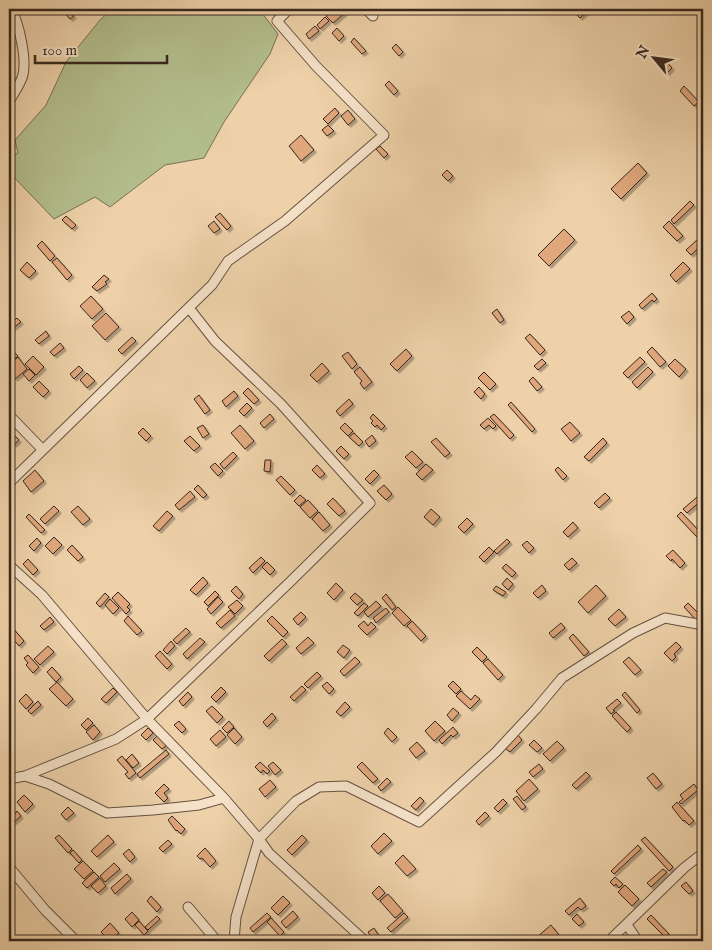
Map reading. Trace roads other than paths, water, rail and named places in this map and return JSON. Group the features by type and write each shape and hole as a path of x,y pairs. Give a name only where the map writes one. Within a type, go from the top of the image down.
{"street":[{"path":"9,102 23,76 21,37 17,19 11,9"},
{"path":"9,483 212,285 228,261 285,221 384,135 316,66 277,21 289,9"},
{"path":"366,9 373,16"},
{"path":"9,780 25,776 116,739 147,719 370,503 282,404 216,341 189,308"},
{"path":"9,415 42,449"},
{"path":"9,565 42,595 147,719 224,798 269,853 365,941"},
{"path":"234,941 236,917 259,839 296,801 319,787 346,786 419,822 496,752 562,678 633,633 665,618 703,625"},
{"path":"25,776 49,784 107,813 199,805 224,798"},
{"path":"609,941 684,868 703,853"},
{"path":"9,867 45,910 76,941"},
{"path":"188,907 217,941"},
{"path":"626,925 638,941"}]}
